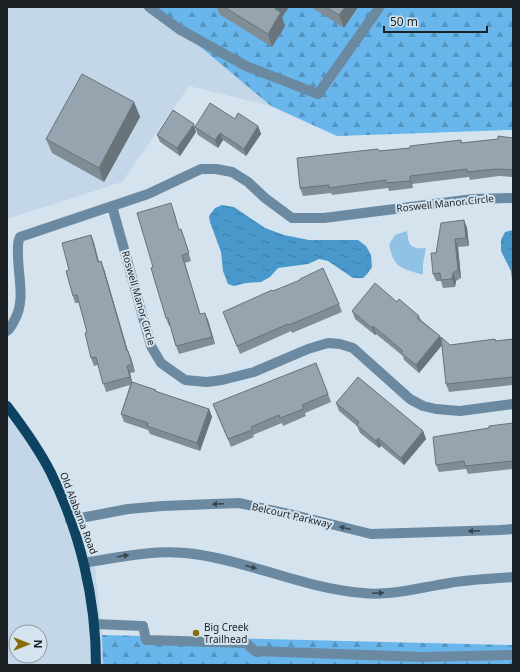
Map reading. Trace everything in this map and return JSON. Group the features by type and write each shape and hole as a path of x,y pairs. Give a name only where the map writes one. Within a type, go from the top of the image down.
{"main road":[{"name":"Old Alabama Road","path":"7,406 21,425 51,473 70,520 84,563 94,624 96,665"}],"street":[{"path":"149,7 179,29 246,66 318,94 379,8"},
{"name":"Roswell Manor Circle","path":"7,331 10,329 18,315 21,299 18,265 18,242 20,237 148,194 201,169 216,169 232,172 248,182 265,198 292,218 324,218 473,199 513,198"},
{"name":"Roswell Manor Circle","path":"112,206 151,346 161,362 184,380 222,380 254,372 308,349 328,343 340,344 353,348 410,399 423,406 436,409 460,411 513,404"},
{"name":"Belcourt Parkway","path":"70,520 128,509 239,503 371,534 513,529"},
{"path":"84,563 136,554 184,553 233,562 317,585 364,594 416,589 445,583 513,577"},
{"path":"94,624 143,626 146,640 246,643 255,651 422,657 513,655"}],"shaded area":[{"path":"7,7 513,7 253,91 271,106 189,86 122,182 7,219"},
{"path":"407,231 411,246 426,248 423,274 402,268 393,258 390,242 395,235"},
{"path":"7,411 49,461 93,551 103,641 103,665 7,665"}],"green space":[{"path":"153,7 513,7 513,130 337,136 271,106"},
{"path":"102,635 513,645 513,665 103,665"}],"water":[{"path":"222,205 234,207 265,228 284,235 309,240 358,240 366,246 371,255 372,267 363,278 353,278 328,261 319,259 308,264 278,268 270,277 261,282 246,283 234,286 228,284 223,271 221,252 209,216 215,208"},
{"path":"513,230 513,288 511,271 501,251 501,240 505,232"}],"building":[{"path":"224,7 276,7 275,9 281,12 268,34"},
{"path":"326,7 345,7 339,15"},
{"path":"82,74 134,102 99,168 46,139"},
{"path":"210,103 235,119 238,113 258,126 244,149 220,133 215,140 195,127"},
{"path":"173,110 194,124 177,148 157,135"},
{"path":"498,136 513,138 513,170 496,169 467,172 467,169 410,176 410,181 386,183 386,180 329,188 329,185 300,188 297,158 378,149 379,151 410,148 410,146 461,140 461,143 498,139"},
{"path":"171,203 179,230 181,229 189,253 182,255 200,314 205,313 212,337 176,346 151,268 153,267 137,213"},
{"path":"464,220 466,238 455,239 458,270 453,273 452,279 441,280 440,273 433,274 431,253 436,253 441,223"},
{"path":"91,235 98,262 101,261 132,364 127,366 130,377 103,384 96,357 91,358 85,333 87,332 77,295 73,296 66,271 69,270 62,243"},
{"path":"323,268 339,304 237,346 223,312 272,290 273,291 300,280"},
{"path":"375,283 397,302 399,299 419,316 417,318 440,336 416,365 401,353 403,351 352,311"},
{"path":"441,337 450,345 495,339 495,341 513,339 513,377 446,384"},
{"path":"316,363 328,394 302,405 304,409 280,418 279,415 251,427 252,430 228,439 213,404"},
{"path":"358,377 423,431 401,458 378,438 376,441 357,425 359,422 336,403"},
{"path":"132,382 209,409 197,443 147,426 148,423 121,414"},
{"path":"513,423 513,461 465,466 464,461 436,465 433,437"}],"place":[{"name":"Big Creek Trailhead","path":"196,633"}]}
